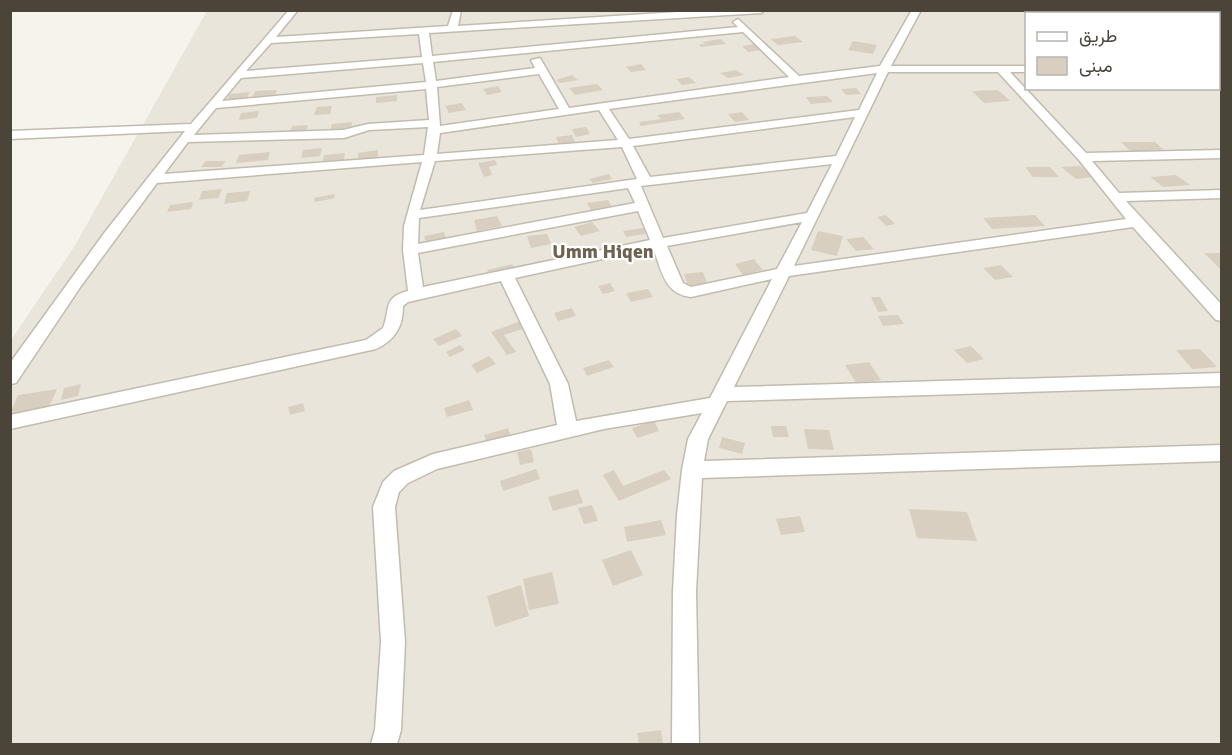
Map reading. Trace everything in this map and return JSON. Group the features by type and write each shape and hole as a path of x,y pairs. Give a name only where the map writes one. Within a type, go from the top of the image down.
{"street":[{"path":"10,378 53,313 154,179 294,10"},
{"path":"452,30 457,10"},
{"path":"562,10 563,23"},
{"path":"267,40 761,10"},
{"path":"686,744 685,552 692,470 698,439 842,159 884,69 917,10"},
{"path":"734,12 745,28 797,79"},
{"path":"239,75 426,60 745,28"},
{"path":"416,294 409,238 412,215 430,159 435,127 424,32"},
{"path":"531,50 567,113"},
{"path":"185,139 344,134 368,127 435,127 567,113 797,79 884,69 1025,69"},
{"path":"1001,69 1083,157 1136,222 1221,316"},
{"path":"213,105 430,85 542,70"},
{"path":"603,108 626,144 639,182 643,206 676,285 682,291 691,292 784,272 1136,222"},
{"path":"154,179 626,144 862,113"},
{"path":"10,135 195,127"},
{"path":"1083,157 1221,154"},
{"path":"412,215 639,182 842,159"},
{"path":"1116,197 1221,194"},
{"path":"411,250 643,206"},
{"path":"10,422 369,345 382,340 390,333 396,319 395,305 402,298 416,294 658,243 812,216"},
{"path":"506,274 559,384 568,430"},
{"path":"384,744 388,729 393,642 384,507 390,488 401,477 433,462 568,430 718,399 1221,379"},
{"path":"692,470 1221,453"}],"shaded area":[{"path":"207,11 1221,11 1221,744 11,744 11,340 74,247"}],"building":[{"path":"795,36 803,42 778,45 770,39"},
{"path":"721,39 726,44 701,47 699,44 705,44 702,42"},
{"path":"853,41 877,45 873,54 848,50"},
{"path":"755,44 762,50 748,52 742,46"},
{"path":"641,64 646,70 631,72 626,67"},
{"path":"736,70 744,75 728,78 720,73"},
{"path":"572,75 578,80 560,83 556,80"},
{"path":"689,77 696,83 682,85 676,79"},
{"path":"597,84 603,90 575,95 569,88"},
{"path":"498,86 502,92 487,95 483,89"},
{"path":"856,88 861,94 846,95 841,89"},
{"path":"277,90 274,98 252,99 255,91"},
{"path":"998,90 1010,101 984,103 972,91"},
{"path":"250,92 246,100 226,102 230,94"},
{"path":"397,95 397,101 376,103 376,97"},
{"path":"827,96 833,102 811,104 806,97"},
{"path":"462,103 466,110 449,113 445,106"},
{"path":"332,106 330,114 314,115 317,107"},
{"path":"259,111 257,118 239,120 241,113"},
{"path":"679,112 685,119 641,126 639,122 661,119 657,115"},
{"path":"742,112 749,120 735,122 728,114"},
{"path":"352,122 351,129 330,130 332,124"},
{"path":"308,125 306,133 289,134 292,126"},
{"path":"586,127 590,134 576,137 572,129"},
{"path":"572,135 575,143 559,145 556,137"},
{"path":"1121,142 1155,142 1165,151 1130,151"},
{"path":"322,148 320,156 301,158 303,150"},
{"path":"378,150 378,159 358,161 358,153"},
{"path":"270,152 268,160 236,163 239,155"},
{"path":"345,153 343,163 322,164 324,155"},
{"path":"495,160 497,165 489,167 492,175 484,177 478,163"},
{"path":"206,161 226,161 221,167 201,167"},
{"path":"1080,166 1094,177 1076,179 1061,167"},
{"path":"1025,167 1050,167 1059,177 1033,177"},
{"path":"609,174 612,179 593,183 589,179"},
{"path":"1176,175 1190,185 1163,187 1150,177"},
{"path":"222,189 218,198 199,200 202,191"},
{"path":"250,191 247,201 224,204 227,193"},
{"path":"334,194 335,198 315,202 314,198"},
{"path":"608,200 614,211 593,214 587,203"},
{"path":"193,202 191,209 167,212 170,205"},
{"path":"886,215 895,224 886,226 877,217"},
{"path":"1035,215 1045,226 992,229 983,218"},
{"path":"497,216 502,226 477,231 474,220"},
{"path":"592,222 600,231 581,236 574,227"},
{"path":"643,228 646,234 626,237 623,231"},
{"path":"818,231 843,236 837,256 811,250"},
{"path":"444,232 446,238 426,242 424,236"},
{"path":"547,234 551,244 531,248 527,236"},
{"path":"863,237 874,249 856,251 846,239"},
{"path":"1204,253 1222,253 1222,268 1219,268"},
{"path":"754,259 763,270 743,275 735,264"},
{"path":"512,264 516,270 491,277 487,270"},
{"path":"1001,265 1013,277 995,280 983,268"},
{"path":"703,272 707,283 688,286 684,274"},
{"path":"610,283 615,291 603,294 598,286"},
{"path":"648,289 653,297 631,302 626,293"},
{"path":"871,297 880,297 888,311 878,312"},
{"path":"572,308 576,316 558,321 554,313"},
{"path":"898,315 904,324 883,326 878,316"},
{"path":"523,320 528,327 504,335 516,352 507,355 491,332"},
{"path":"456,329 462,336 439,346 433,339"},
{"path":"460,345 465,350 450,357 446,352"},
{"path":"971,346 984,359 967,363 954,350"},
{"path":"1200,349 1217,367 1192,369 1176,350"},
{"path":"489,356 496,364 477,373 471,365"},
{"path":"609,360 614,367 587,376 583,368"},
{"path":"869,362 881,380 857,384 845,365"},
{"path":"81,384 78,396 61,400 64,388"},
{"path":"57,389 49,407 10,413 18,395"},
{"path":"469,400 473,410 447,417 444,408"},
{"path":"303,403 305,411 290,415 288,407"},
{"path":"654,421 659,431 637,438 632,428"},
{"path":"771,426 786,426 789,437 773,437"},
{"path":"508,428 512,439 488,446 484,435"},
{"path":"804,429 829,430 834,450 808,449"},
{"path":"722,437 745,443 742,454 719,448"},
{"path":"531,449 534,462 520,465 517,452"},
{"path":"536,469 540,479 503,491 500,481"},
{"path":"614,470 623,486 664,470 671,479 619,501 603,475"},
{"path":"578,489 583,503 553,511 548,497"},
{"path":"592,505 598,521 584,524 578,508"},
{"path":"909,509 967,512 977,541 917,538"},
{"path":"800,516 805,532 781,535 776,519"},
{"path":"661,520 666,535 627,542 624,527"},
{"path":"631,550 643,575 613,586 602,560"},
{"path":"552,572 559,604 529,610 523,579"},
{"path":"521,585 529,616 495,627 487,596"},
{"path":"661,730 663,744 639,744 637,733"}],"district":[{"name":"Umm Hiqen","path":"603,251"}]}
